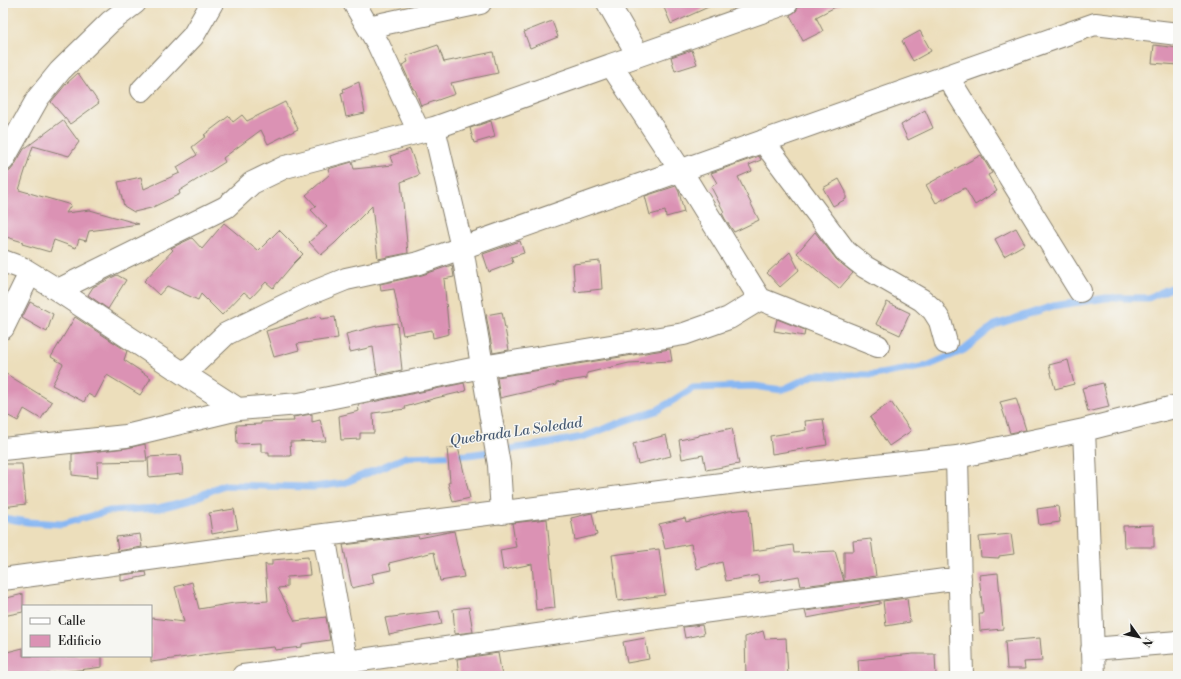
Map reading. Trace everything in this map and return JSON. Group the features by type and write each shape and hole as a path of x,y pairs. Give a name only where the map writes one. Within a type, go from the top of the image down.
{"street":[{"path":"3,160 38,98 60,70 110,22 135,3"},
{"path":"142,90 193,36 212,3"},
{"path":"354,3 426,130 462,248 499,465 502,512"},
{"path":"368,26 480,3"},
{"path":"608,3 638,55"},
{"path":"58,290 226,207 252,183 285,166 426,130 787,3"},
{"path":"184,374 226,334 304,296 346,279 419,263 1095,24 1178,34"},
{"path":"611,65 681,171 760,299 878,346"},
{"path":"947,76 1080,291"},
{"path":"763,141 846,252 865,267 922,300 933,310 940,321 946,343"},
{"path":"3,261 30,272 238,409"},
{"path":"3,328 30,272"},
{"path":"3,449 126,436 238,409 299,404 482,367 684,334 730,318 760,299"},
{"path":"3,579 502,512 776,477 958,457 1084,430 1178,406"},
{"path":"1084,430 1094,676"},
{"path":"958,457 962,676"},
{"path":"324,535 348,669"},
{"path":"243,676 348,669 664,617 960,578"},
{"path":"1092,649 1178,642"}],"building":[{"path":"662,3 717,3 671,24"},
{"path":"804,3 843,3 816,17 823,31 803,41 790,15"},
{"path":"552,21 558,37 530,48 524,32"},
{"path":"920,31 931,51 913,61 902,41"},
{"path":"438,45 444,62 493,52 498,73 451,83 455,94 421,106 415,89 413,89 402,65 408,62 406,56"},
{"path":"1154,45 1178,48 1178,65 1152,63"},
{"path":"692,50 697,64 675,71 671,57"},
{"path":"78,73 99,103 70,124 51,102 66,84"},
{"path":"359,82 365,113 346,117 341,93 344,92 343,89"},
{"path":"285,102 298,129 268,144 261,130 223,158 225,162 179,191 180,194 151,208 134,212 124,206 118,182 141,177 144,189 180,173 177,167 197,155 192,147 206,136 204,135 229,116 233,122 242,115 247,121"},
{"path":"925,110 933,128 908,140 901,125"},
{"path":"63,120 79,142 69,156 33,146 19,190 71,205 66,213 90,210 139,224 89,231 86,241 79,239 76,248 54,240 50,252 22,244 23,242 3,236 3,182 6,172 10,171 14,166 24,149"},
{"path":"491,121 495,137 474,143 470,128"},
{"path":"410,149 419,175 401,182 408,253 378,259 372,206 321,255 309,242 327,227 311,210 316,206 306,195 330,174 328,169 352,162 354,169 393,165 390,156"},
{"path":"981,155 992,173 988,175 997,191 975,205 965,188 936,203 926,185"},
{"path":"759,156 761,160 749,165 752,171 738,177 759,220 734,232 725,219 722,213 724,212 711,187 717,183 711,173"},
{"path":"839,179 846,192 846,199 833,206 823,188"},
{"path":"676,186 684,212 666,217 665,211 650,215 645,196"},
{"path":"224,223 258,251 279,230 303,254 273,288 266,282 251,298 244,292 222,315 201,294 198,300 167,286 159,295 144,281 173,250 171,248 192,238 202,249"},
{"path":"1016,228 1025,244 1004,256 995,239"},
{"path":"815,232 836,259 853,273 839,289 797,253"},
{"path":"520,241 524,253 511,257 513,263 489,272 483,254"},
{"path":"790,252 799,270 780,287 767,273"},
{"path":"600,261 602,289 575,292 573,264"},
{"path":"452,265 454,277 444,279 449,334 433,338 432,330 403,335 394,289 381,291 380,284 422,275"},
{"path":"117,275 126,280 108,309 88,295 93,287"},
{"path":"30,302 53,314 47,332 22,318"},
{"path":"887,302 910,313 900,335 876,324"},
{"path":"502,312 509,350 493,353 486,315"},
{"path":"319,316 321,319 335,317 338,338 297,344 299,350 274,357 266,331"},
{"path":"75,317 127,351 124,360 151,378 140,395 107,375 95,398 88,394 84,402 52,385 63,364 51,357"},
{"path":"777,319 805,330 804,336 774,331"},
{"path":"397,323 402,370 377,375 373,347 350,352 346,334 377,326"},
{"path":"670,349 672,361 629,363 587,373 587,378 556,383 556,385 500,398 497,377"},
{"path":"1068,360 1074,384 1055,389 1049,365"},
{"path":"3,372 52,402 41,419 24,409 18,421 3,413"},
{"path":"464,383 466,391 405,407 406,409 373,413 374,433 360,433 360,439 341,440 339,416 359,411 358,405"},
{"path":"1103,383 1109,407 1088,412 1082,388"},
{"path":"1016,398 1026,430 1010,433 1000,402"},
{"path":"891,402 911,431 889,446 870,417"},
{"path":"312,414 312,422 320,420 326,441 290,442 291,456 269,456 269,452 261,452 261,443 237,444 236,425 261,424 261,422 294,421 293,417"},
{"path":"823,419 827,445 772,454 770,436 806,430 805,421"},
{"path":"732,428 739,464 706,470 703,455 682,459 679,440"},
{"path":"666,435 671,456 638,464 633,444"},
{"path":"145,444 147,461 97,462 98,478 72,475 72,454 127,448"},
{"path":"458,447 470,498 453,502 448,483 450,482 447,448"},
{"path":"181,455 183,474 149,477 148,457"},
{"path":"3,464 22,464 26,504 3,507"},
{"path":"1058,506 1060,522 1039,525 1037,509"},
{"path":"234,509 238,529 212,534 209,513"},
{"path":"749,509 753,551 793,545 794,553 835,551 844,581 801,586 799,576 759,583 758,575 726,581 722,562 697,569 691,544 665,549 659,524 685,518 686,522 729,511"},
{"path":"592,513 597,535 575,540 571,518"},
{"path":"547,519 555,608 536,610 532,564 503,570 500,550 516,547 512,523"},
{"path":"1154,525 1154,547 1124,547 1123,526"},
{"path":"454,531 464,577 440,581 434,552 389,563 391,570 372,574 374,583 352,588 343,545 418,536 419,538"},
{"path":"140,534 142,547 118,551 116,537"},
{"path":"1011,534 1014,554 999,556 999,558 981,557 979,537"},
{"path":"871,539 876,576 844,581 844,551 854,551 853,541"},
{"path":"659,549 665,595 618,601 612,555"},
{"path":"308,557 310,575 287,577 287,587 278,588 295,621 326,617 330,640 302,644 302,647 275,650 274,647 223,652 151,662 152,618 184,622 175,587 192,582 199,609 234,603 268,601 265,564 272,565 272,560"},
{"path":"146,572 147,576 121,581 121,575"},
{"path":"998,573 1003,629 980,631 979,614 983,614 979,575"},
{"path":"23,594 22,612 3,616 3,599"},
{"path":"907,598 910,622 886,626 883,601"},
{"path":"880,601 880,604 807,618 805,611"},
{"path":"469,607 473,632 455,634 453,609"},
{"path":"439,611 442,624 389,635 385,618"},
{"path":"702,625 704,634 685,638 683,627"},
{"path":"763,631 765,639 786,638 788,676 746,676 745,637"},
{"path":"645,638 649,659 627,663 623,642"},
{"path":"1040,638 1042,661 1024,662 1025,669 1007,669 1005,641"},
{"path":"22,648 22,657 102,657 102,667 33,676 3,676 3,653"},
{"path":"498,653 502,676 459,676 457,659"},
{"path":"913,654 935,654 936,676 859,676 858,660"}],"waterway":[{"name":"Quebrada La Soledad","path":"3,518 28,522 62,524 109,511 159,508 191,500 223,485 314,487 344,483 406,457 468,455 583,437 627,420 656,411 693,388 754,386 782,390 814,375 874,375 927,366 964,350 995,325 1053,306 1106,298 1148,298 1178,285"}]}
